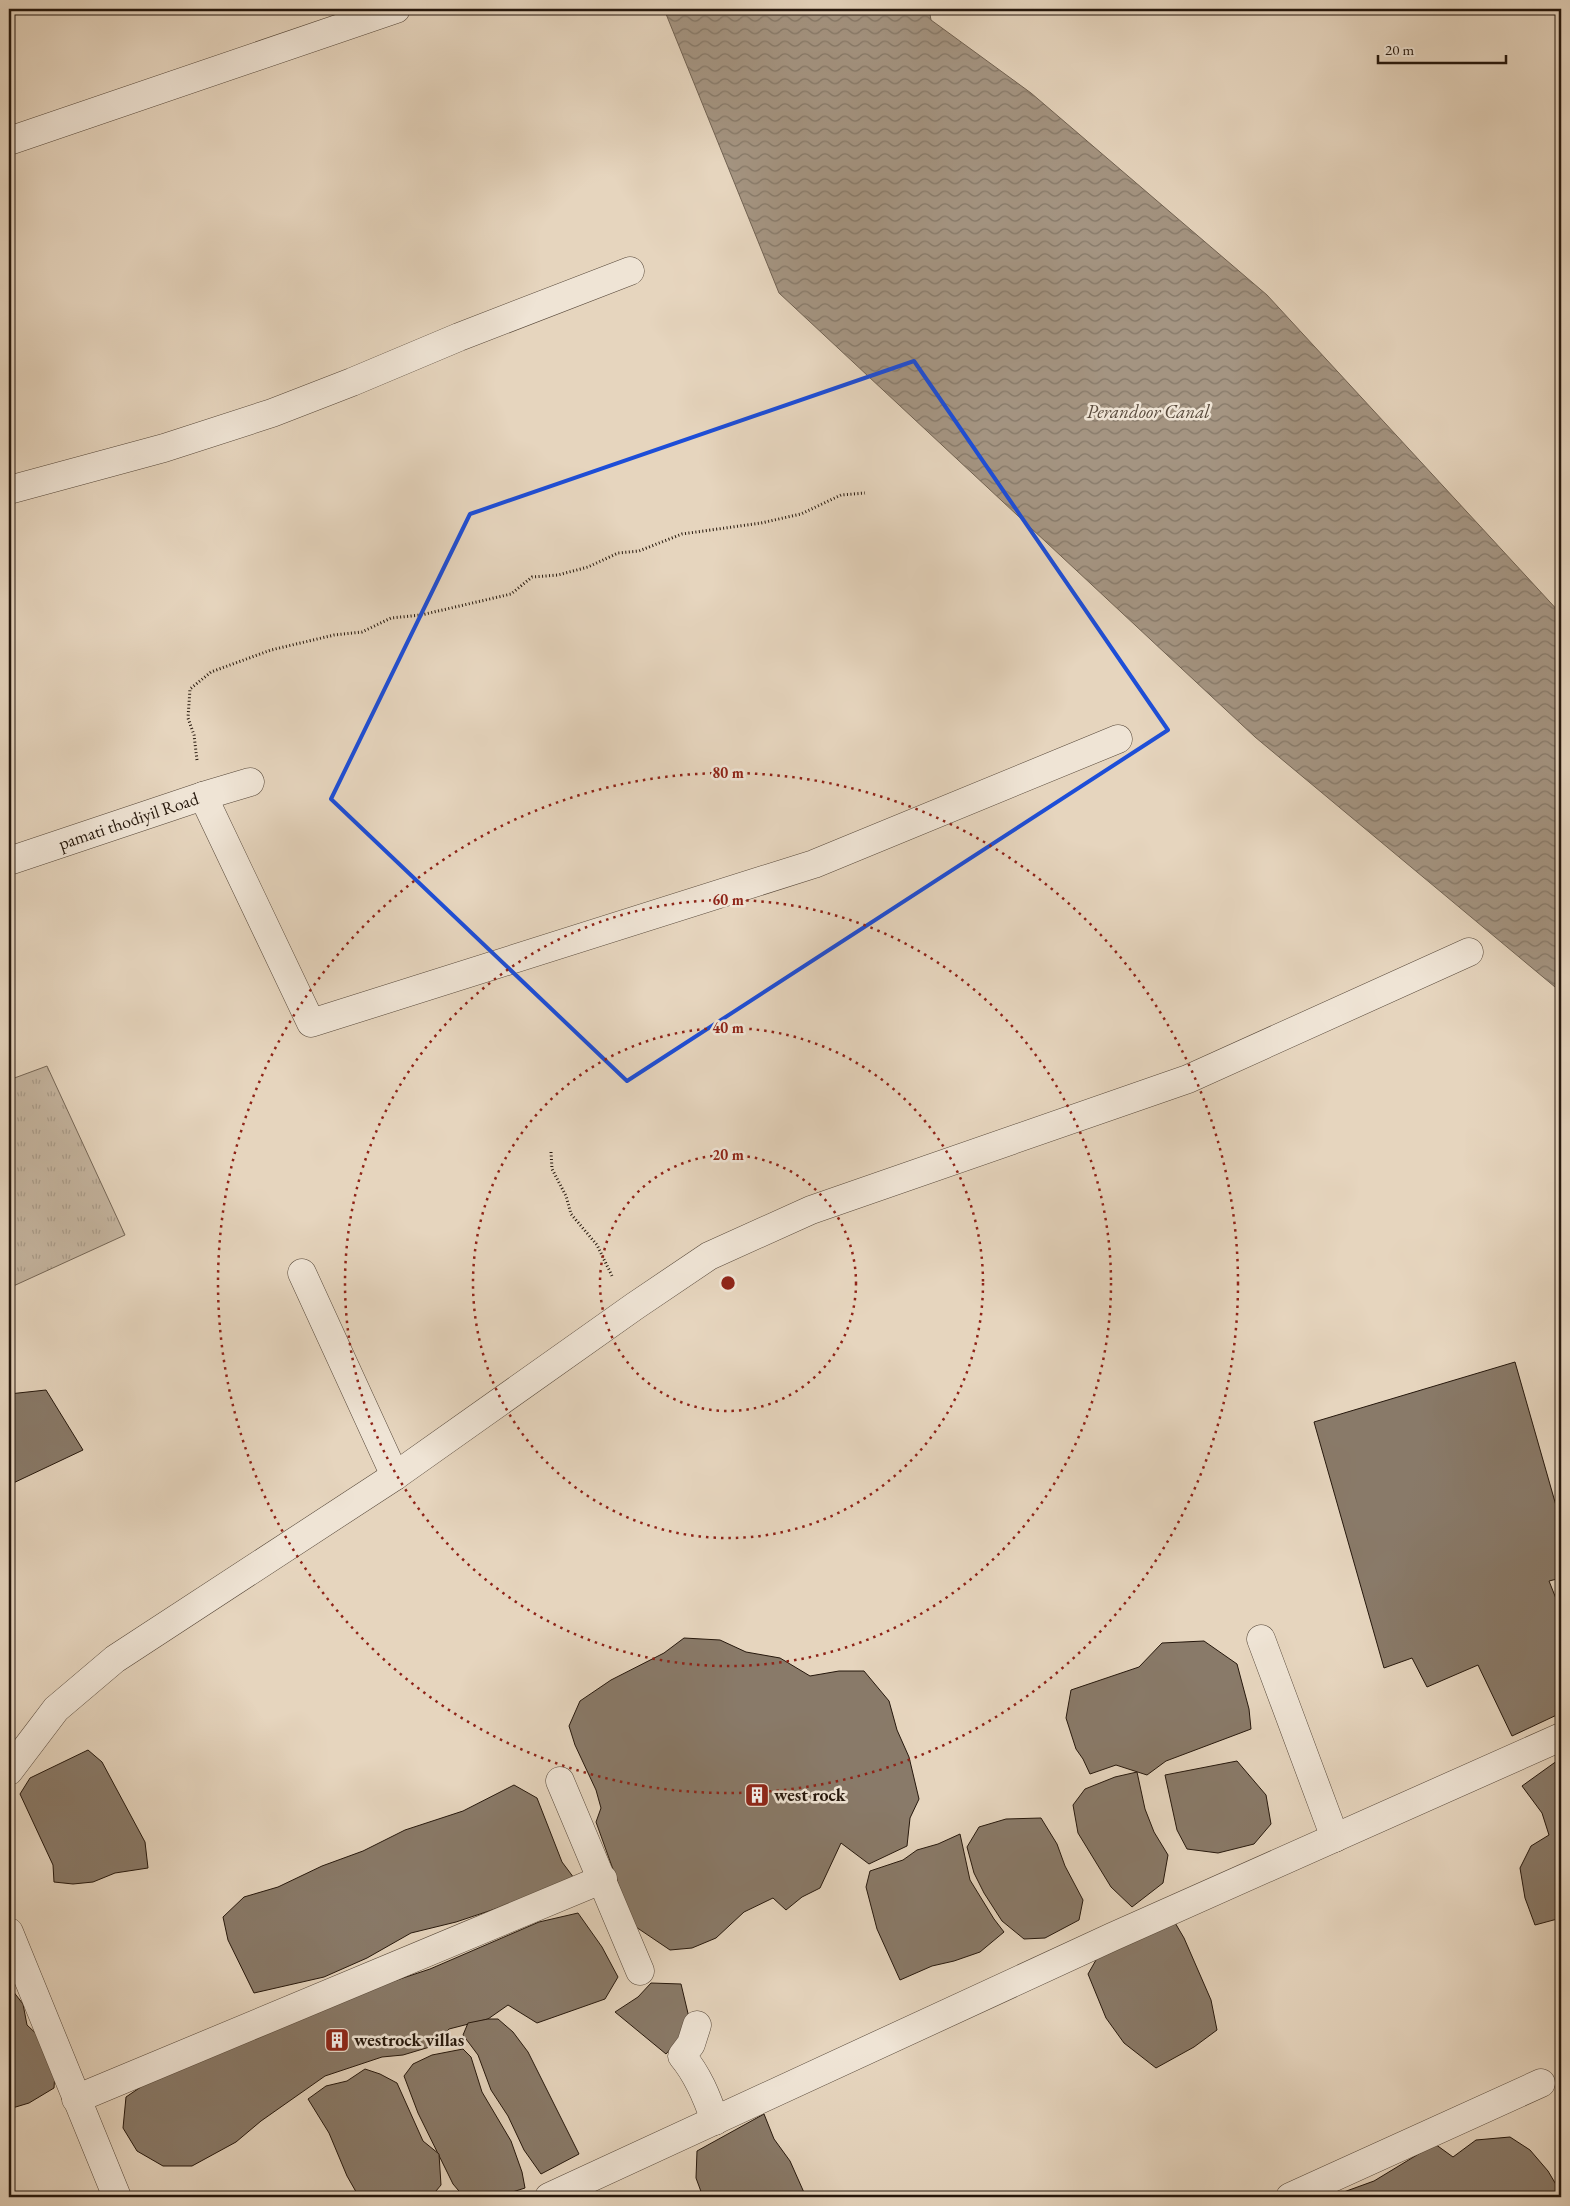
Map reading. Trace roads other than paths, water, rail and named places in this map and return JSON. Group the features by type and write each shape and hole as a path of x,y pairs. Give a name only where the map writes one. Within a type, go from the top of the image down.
{"street":[{"path":"9,141 396,9"},
{"path":"9,490 164,448 272,413 459,337 630,271"},
{"path":"203,796 311,1023 814,864 1118,739"},
{"name":"pamati thodiyil Road","path":"9,861 250,782"},
{"path":"9,1771 56,1709 115,1659 395,1476 635,1306 709,1256 811,1210 1188,1079 1469,952"},
{"path":"302,1273 395,1476"},
{"path":"1261,1639 1335,1838"},
{"path":"549,2197 1103,1942 1561,1737"},
{"path":"560,1781 603,1879 640,1971"},
{"path":"76,2099 603,1879"},
{"path":"9,1932 117,2197"},
{"path":"697,2025 691,2044 682,2056 691,2066 707,2097 715,2121"},
{"path":"1290,2197 1541,2082"}],"water":[{"name":"Perandoor Canal","path":"664,9 929,9 931,20 1031,93 1267,295 1561,614 1561,992 1255,737 779,293"}],"place":[{"name":"west rock","path":"757,1795"},
{"name":"westrock villas","path":"337,2040"}]}
